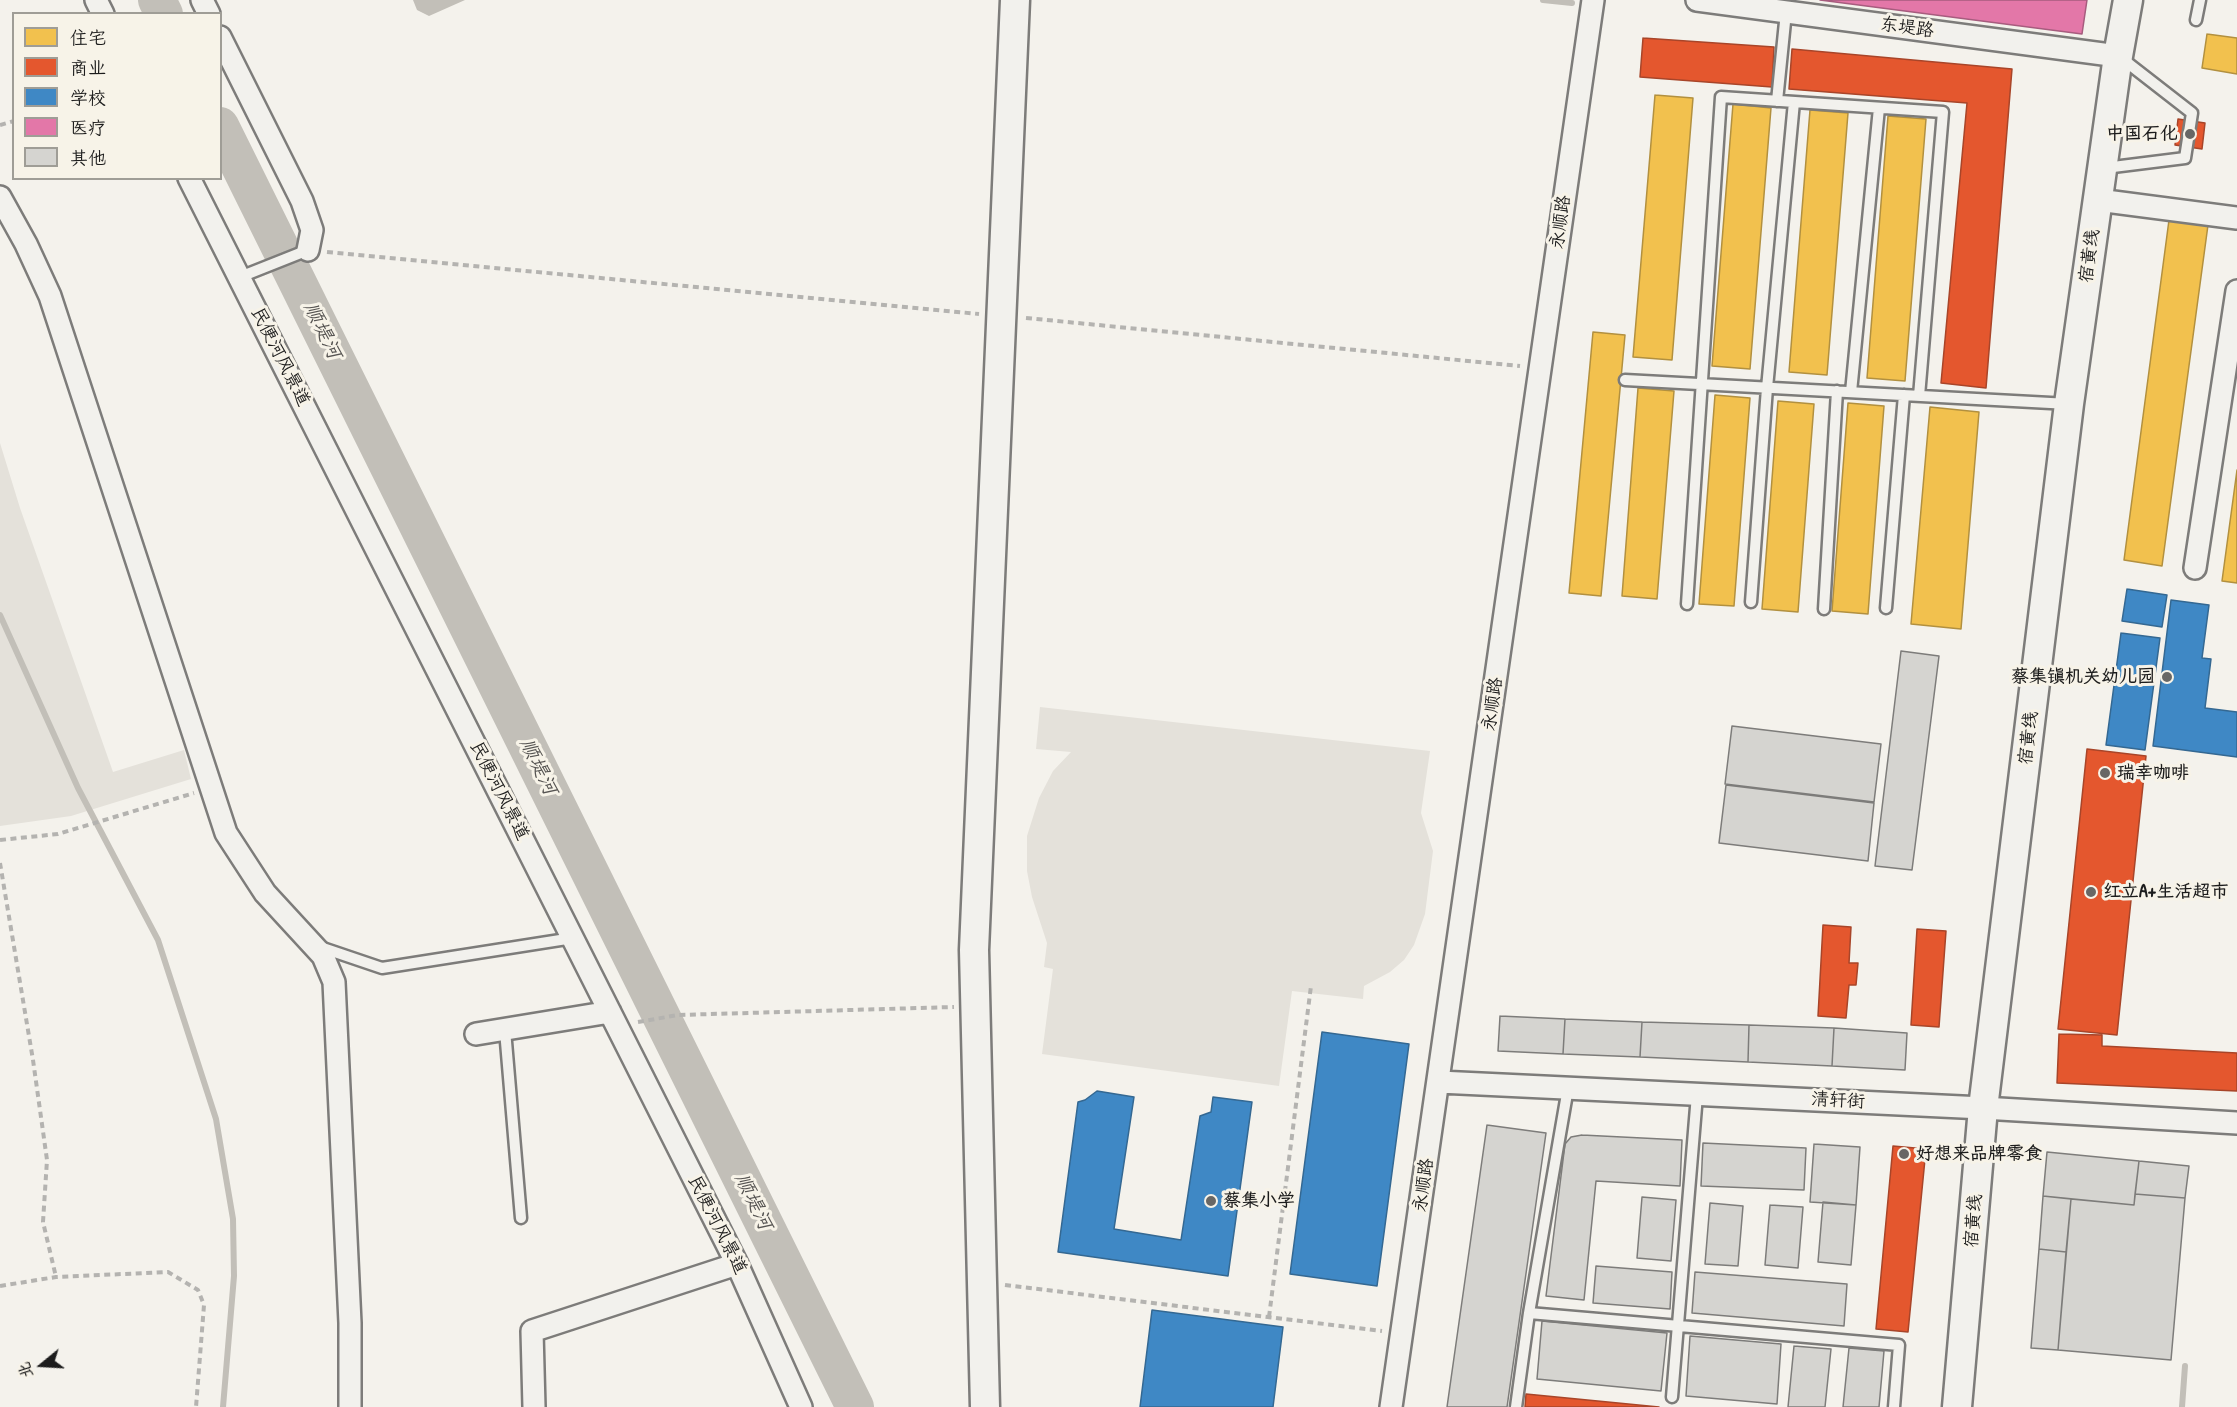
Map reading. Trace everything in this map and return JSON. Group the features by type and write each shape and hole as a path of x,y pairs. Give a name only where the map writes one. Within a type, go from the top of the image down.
{"main road":[{"path":"985,1407 974,950 1015,0"},
{"name":"宿黄线","path":"1957,1407 1983,1108 2069,404 2118,56 2128,0"}],"street":[{"name":"永顺路","path":"1391,1407 1593,0"},
{"name":"东堤路","path":"1697,0 2118,56"},
{"path":"222,41 302,201 312,230 308,250"},
{"name":"民便河风景道","path":"190,180 737,1264 801,1407"},
{"path":"0,196 50,296 226,833 265,893 323,956 333,982 349,1311 350,1407"},
{"path":"2098,200 2237,218"},
{"path":"2194,568 2237,291"},
{"path":"476,1034 610,1012"},
{"name":"清轩街","path":"1439,1082 1983,1108 2237,1123"},
{"path":"534,1407 531,1331 737,1264"}],"lane":[{"path":"2196,20 2200,0"},
{"path":"1777,101 1786,12"},
{"path":"2102,168 2186,158 2192,112 2118,56"},
{"path":"1687,604 1721,97 1943,112 1919,396"},
{"path":"1751,602 1767,388 1794,102"},
{"path":"1851,392 1879,108"},
{"path":"241,277 308,250"},
{"path":"1625,380 2069,404"},
{"path":"1824,609 1837,392"},
{"path":"1886,608 1904,395"},
{"path":"312,944 382,968 573,938"},
{"path":"505,1030 521,1218"},
{"path":"1516,1407 1528,1313 1568,1088"},
{"path":"1672,1397 1697,1095"},
{"path":"1528,1313 1899,1346 1894,1407"}],"path":[{"path":"308,250 1541,368"},
{"path":"0,840 58,834 210,789"},
{"path":"0,863 33,1060 47,1160 43,1222 56,1277"},
{"path":"1269,1317 1311,986"},
{"path":"631,1024 678,1015 976,1006"},
{"path":"0,1286 56,1277 168,1272 198,1290 204,1305 196,1407"},
{"path":"983,1282 1402,1334"}],"shaded area":[{"path":"413,0 465,0 429,16 417,10"},
{"path":"0,443 20,508 113,772 184,750 191,779 71,816 0,826"},
{"path":"1040,707 1430,751 1421,813 1433,851 1425,914 1414,945 1404,960 1390,972 1364,986 1363,999 1292,991 1279,1086 1042,1054 1053,969 1044,967 1047,943 1032,897 1027,871 1027,836 1039,798 1053,771 1071,752 1036,749"}],"building: 住宅":[{"path":"2207,34 2237,38 2237,74 2202,68"},
{"path":"1655,95 1693,98 1672,360 1633,357"},
{"path":"1733,104 1771,108 1750,369 1712,366"},
{"path":"1810,110 1848,113 1827,375 1789,372"},
{"path":"1888,116 1926,119 1905,381 1867,378"},
{"path":"2169,220 2208,225 2162,566 2124,560"},
{"path":"1593,332 1625,335 1601,596 1569,593"},
{"path":"1638,388 1674,391 1657,599 1622,596"},
{"path":"1715,395 1750,398 1734,606 1699,604"},
{"path":"1778,401 1814,404 1798,612 1762,609"},
{"path":"1848,403 1884,406 1868,614 1832,611"},
{"path":"1930,407 1979,412 1961,629 1911,624"},
{"path":"2237,470 2237,583 2222,581"}],"building: 商业":[{"path":"1643,38 1774,47 1772,87 1640,77"},
{"path":"1792,49 2012,69 1986,388 1941,383 1967,103 1789,89"},
{"name":"中国石化","path":"2178,119 2205,123 2202,149 2175,145"},
{"path":"2087,749 2146,756 2117,1035 2058,1029"},
{"path":"1823,925 1851,927 1849,963 1858,963 1856,985 1849,985 1846,1018 1818,1016"},
{"path":"1917,929 1946,931 1939,1027 1911,1025"},
{"path":"2059,1034 2102,1035 2102,1046 2237,1053 2237,1091 2057,1083"},
{"path":"1893,1146 1926,1149 1908,1332 1876,1329"},
{"path":"1526,1394 1659,1407 1525,1407"}],"building: 学校":[{"path":"2127,589 2167,595 2162,627 2122,621"},
{"path":"2171,600 2209,605 2202,658 2211,659 2205,708 2237,712 2237,757 2153,746"},
{"path":"2121,633 2160,638 2145,750 2106,745"},
{"path":"1322,1032 1409,1044 1377,1286 1290,1274"},
{"path":"1097,1091 1134,1097 1114,1229 1181,1240 1200,1116 1211,1112 1213,1097 1252,1102 1228,1276 1058,1252 1078,1102"},
{"path":"1152,1310 1283,1327 1273,1407 1140,1407"}],"building: 医疗":[{"path":"1820,0 2087,0 2082,34"}],"building: 其他":[{"path":"1901,651 1939,656 1912,870 1875,866"},
{"path":"1732,726 1881,744 1874,802 1725,784"},
{"path":"1726,785 1874,803 1868,861 1719,843"},
{"path":"1500,1016 1565,1019 1563,1054 1498,1051"},
{"path":"1565,1019 1642,1022 1640,1057 1563,1054"},
{"path":"1642,1022 1749,1025 1748,1062 1640,1057"},
{"path":"1749,1025 1834,1028 1832,1066 1748,1062"},
{"path":"1834,1028 1907,1033 1905,1070 1832,1066"},
{"path":"1487,1125 1546,1133 1507,1407 1447,1407"},
{"path":"1582,1135 1682,1140 1680,1186 1596,1181 1584,1300 1546,1296 1565,1144 1571,1137"},
{"path":"1703,1143 1806,1148 1804,1190 1701,1186"},
{"path":"1814,1144 1860,1147 1856,1205 1810,1202"},
{"path":"2047,1152 2139,1161 2134,1205 2043,1196"},
{"path":"2139,1161 2189,1166 2185,1198 2135,1194"},
{"path":"2135,1194 2185,1198 2171,1360 2058,1350 2071,1199 2134,1205"},
{"path":"2043,1196 2071,1199 2066,1252 2039,1249"},
{"path":"1642,1197 1676,1200 1671,1261 1637,1258"},
{"path":"1823,1202 1856,1205 1851,1265 1818,1262"},
{"path":"1710,1203 1743,1206 1738,1266 1705,1264"},
{"path":"1770,1205 1803,1207 1798,1268 1765,1265"},
{"path":"2039,1249 2066,1252 2058,1350 2031,1348"},
{"path":"1596,1266 1672,1272 1670,1309 1593,1303"},
{"path":"1695,1272 1847,1284 1844,1326 1692,1313"},
{"path":"1542,1321 1667,1333 1661,1391 1537,1379"},
{"path":"1690,1336 1781,1344 1777,1404 1686,1396"},
{"path":"1794,1346 1831,1349 1825,1407 1788,1407"},
{"path":"1849,1348 1884,1351 1879,1407 1843,1407"}],"waterway":[{"name":"顺堤河","path":"157,0 163,12"},
{"path":"1543,0 1572,3"},
{"name":"顺堤河","path":"222,130 855,1407"},
{"path":"0,615 78,788 158,940 216,1119 233,1219 234,1276 223,1407"},
{"path":"2182,1407 2185,1366"}],"place":[{"name":"中国石化","path":"2190,134"},
{"name":"蔡集镇机关幼儿园","path":"2167,677"},
{"name":"瑞幸咖啡","path":"2105,773"},
{"name":"红立A+生活超市","path":"2091,892"},
{"name":"好想来品牌零食","path":"1904,1154"},
{"name":"蔡集小学","path":"1211,1201"}]}
